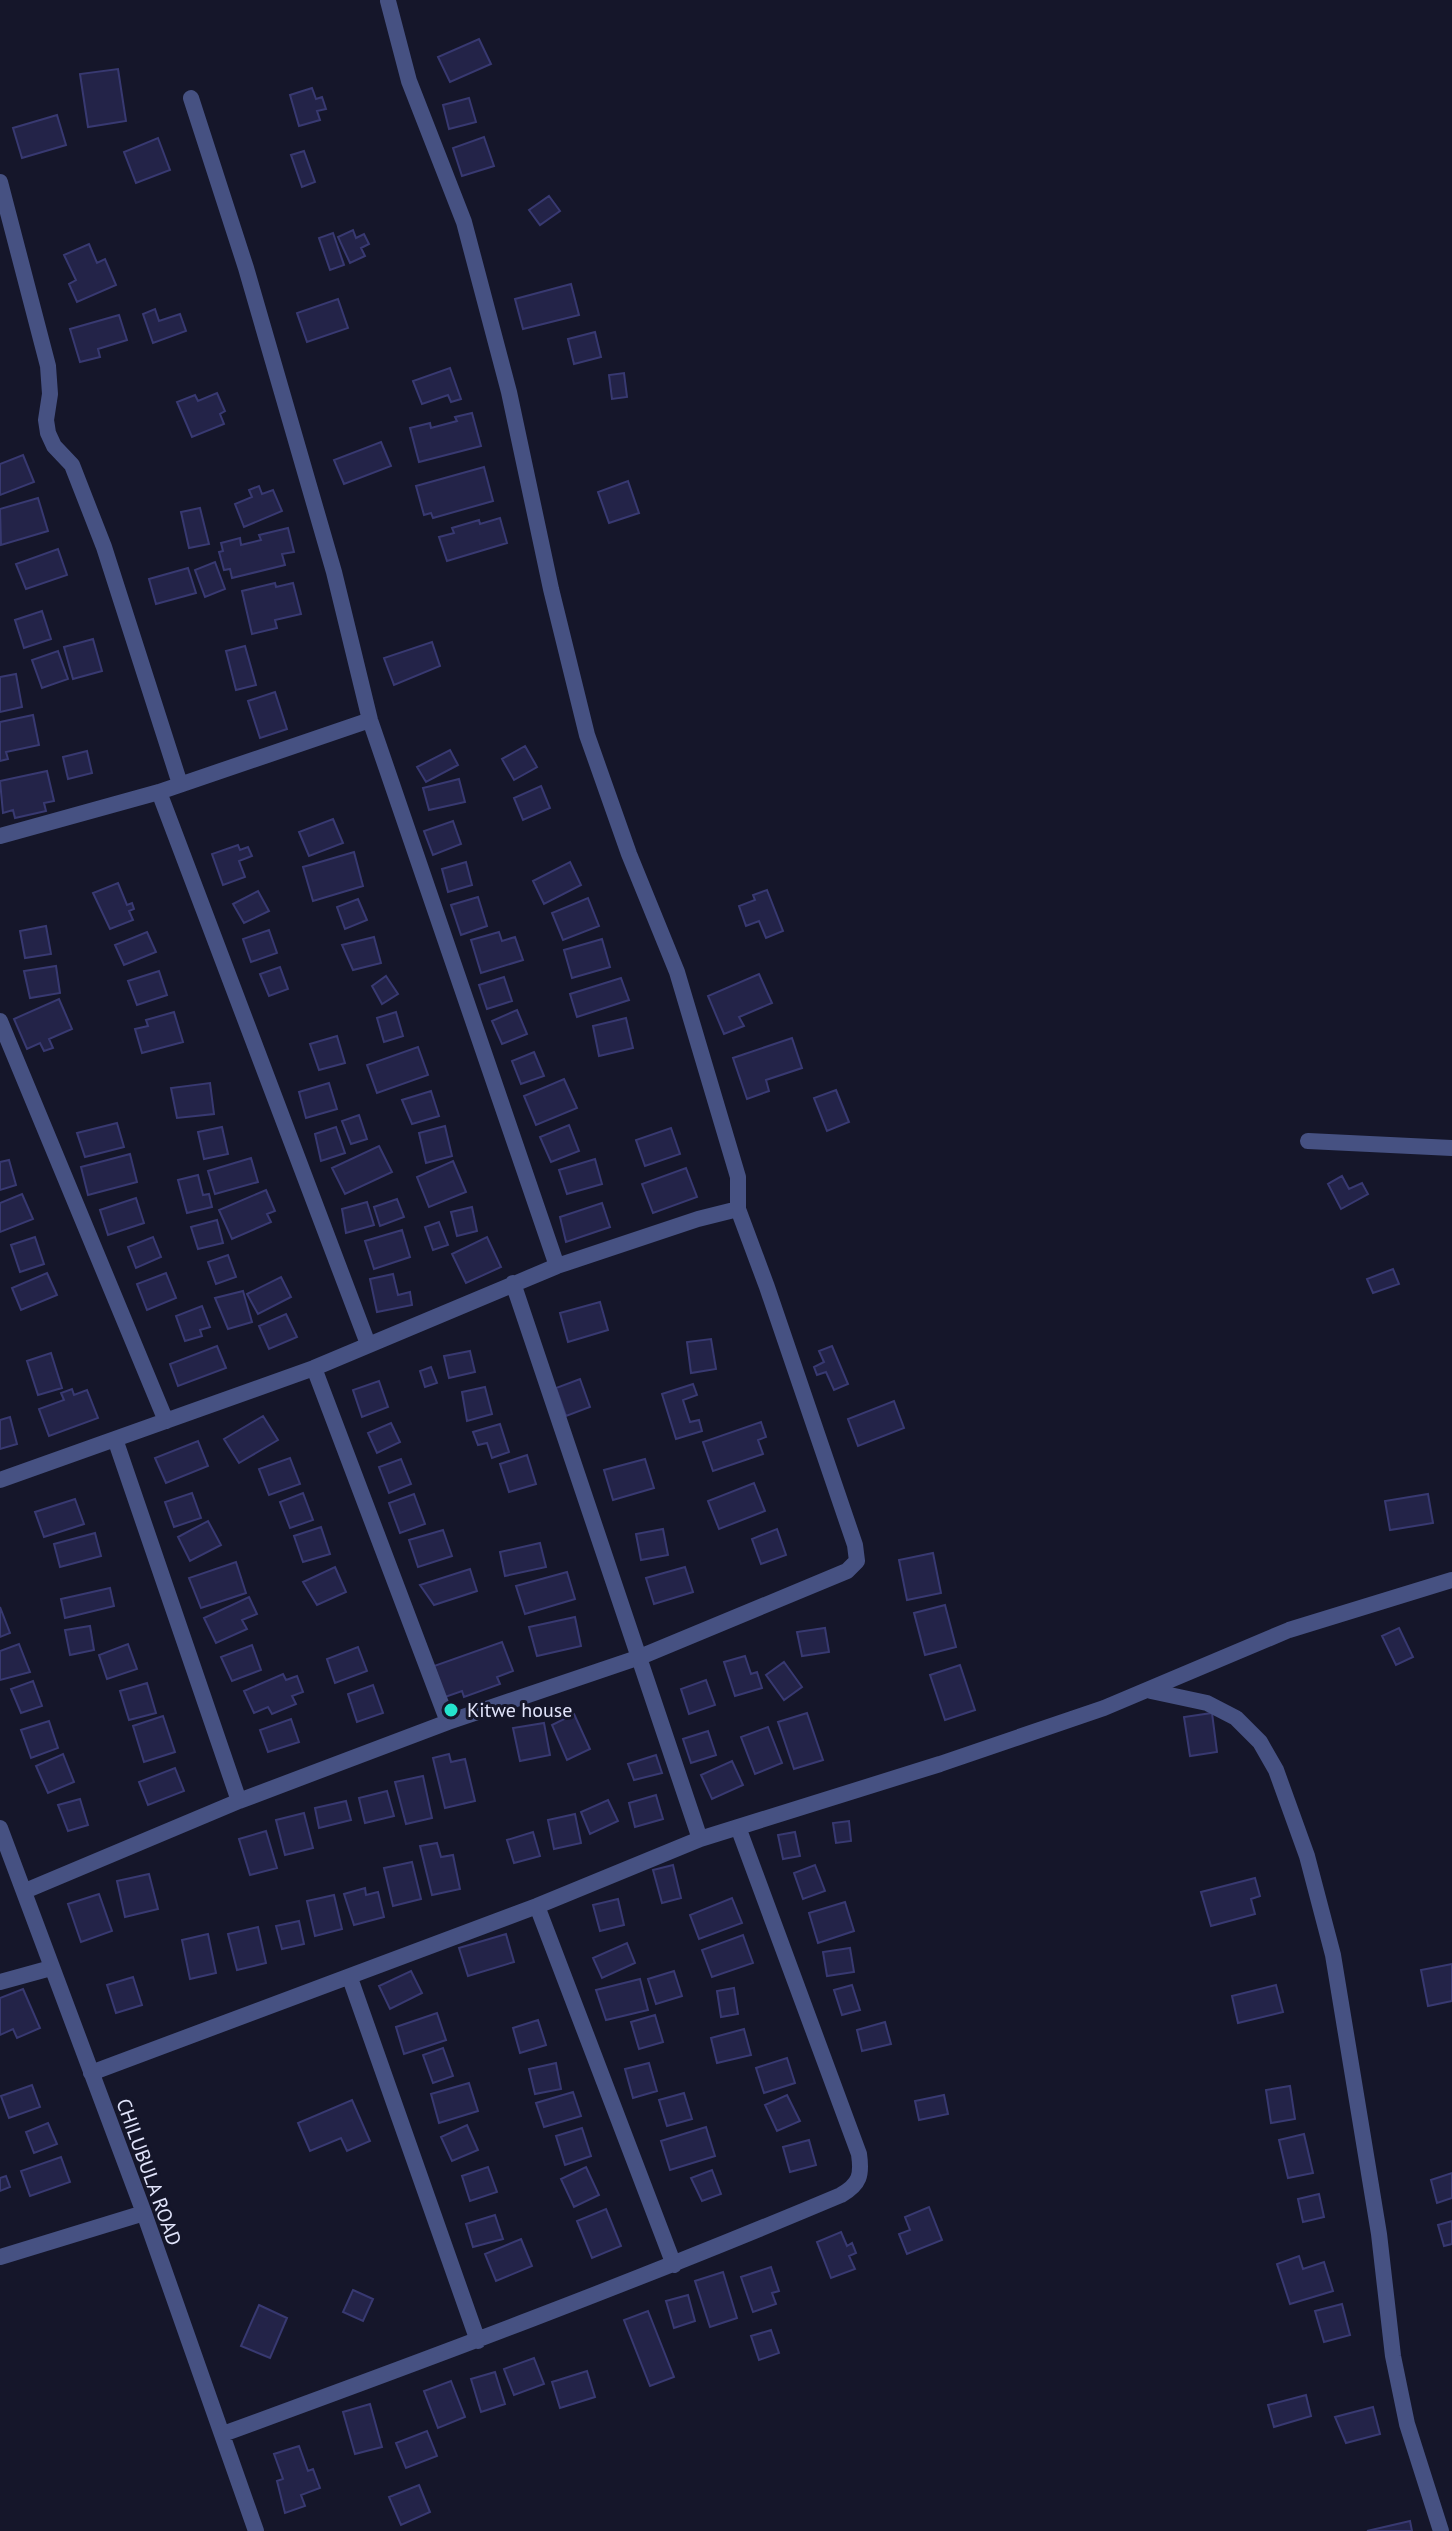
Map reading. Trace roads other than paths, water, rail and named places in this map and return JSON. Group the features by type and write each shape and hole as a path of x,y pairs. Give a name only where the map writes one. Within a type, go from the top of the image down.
{"street":[{"path":"25,1891 239,1801 448,1722 640,1657 827,1581 847,1571 857,1561 855,1545 738,1209 738,1177 677,972 629,854 587,735 551,589 509,392 464,222 409,81 388,1"},
{"path":"191,98 246,268 334,572 370,720 557,1266"},
{"path":"0,182 48,366 48,433 54,446 72,465 104,547 180,784"},
{"path":"0,836 159,792 370,720"},
{"path":"159,792 368,1344"},
{"path":"0,1021 166,1421"},
{"path":"1308,1141 1452,1148"},
{"path":"0,1480 314,1368 557,1266 698,1219 738,1209"},
{"path":"513,1283 700,1839"},
{"path":"314,1368 448,1722"},
{"path":"115,1439 239,1801"},
{"path":"91,2073 350,1978 700,1839 940,1764 1151,1691 1289,1630 1452,1580"},
{"path":"1151,1691 1207,1703 1236,1718 1260,1742 1276,1770 1307,1856 1333,1955 1379,2234 1393,2356 1407,2424 1441,2531"},
{"path":"223,2434 674,2265 856,2186 862,2173 859,2154 738,1827"},
{"name":"CHILUBULA ROAD","path":"0,1828 144,2213 256,2531"},
{"path":"537,1906 674,2265"},
{"path":"0,1982 51,1968"},
{"path":"350,1978 478,2341"},
{"path":"0,2257 144,2213"}],"place":[{"name":"Kitwe house","path":"451,1710"}]}
